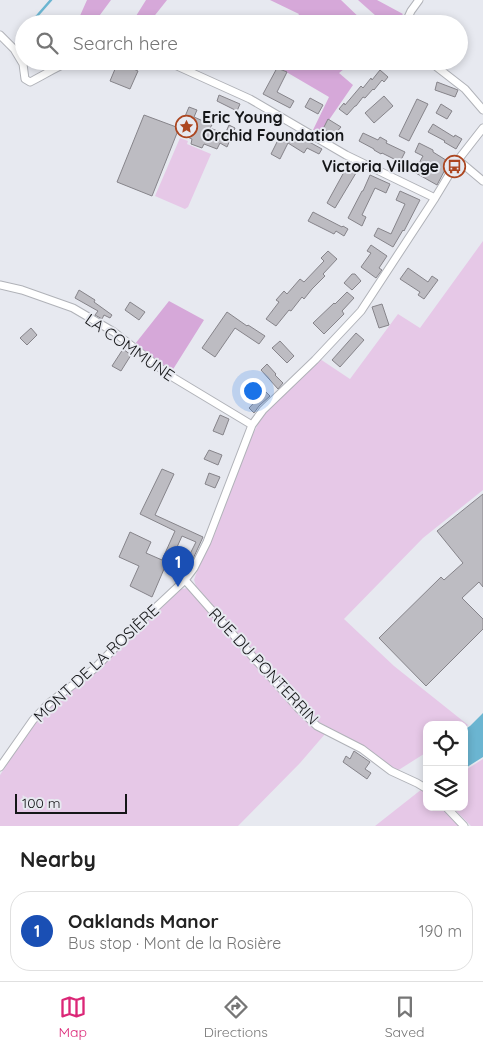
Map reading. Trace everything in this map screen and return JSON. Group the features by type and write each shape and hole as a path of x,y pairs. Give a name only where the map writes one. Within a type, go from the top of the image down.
{"street":[{"path":"409,15 419,0"},
{"path":"0,35 15,50"},
{"path":"24,70 25,79 30,82 50,70"},
{"path":"186,70 250,99 346,155 435,198"},
{"path":"441,70 465,89 483,110"},
{"name":"MONT DE LA ROSIÈRE","path":"0,767 33,720 49,703 94,669 185,580 194,568 207,542 252,425 263,410 315,360 360,311 458,160 483,128"},
{"path":"458,160 483,181"},
{"name":"LA COMMUNE","path":"0,285 22,290 73,308 114,332 170,375 252,425"},
{"name":"RUE DU PONTERRIN","path":"185,580 317,726 362,749 391,771 423,787"},
{"path":"450,811 464,826"}],"shaded area":[{"path":"87,0 111,0 100,15 80,15"},
{"path":"146,0 167,0 155,15 137,15"},
{"path":"270,0 341,0 357,15 298,15"},
{"path":"358,0 377,0 403,14 402,15 375,15"},
{"path":"283,70 343,70 339,73 353,85 320,133 313,130 329,97"},
{"path":"180,138 188,141 187,144 211,154 188,207 185,209 155,196"},
{"path":"483,241 483,490 423,538 344,619 394,666 463,721 423,721 423,755 397,771 363,747 317,721 282,687 196,586 194,580 215,533 249,442 259,422 271,406 320,359 350,379 398,314 420,328"},
{"path":"169,301 204,320 172,371 135,344"},
{"path":"188,588 301,717 325,734 300,763 238,826 0,826 0,775 33,725 47,710 93,675 181,589"},
{"path":"483,759 483,826 471,826 456,811 468,811 468,768"},
{"path":"422,789 423,811 445,811 460,826 375,826"}],"water":[{"path":"483,713 483,757 468,766 468,727"}],"building":[{"path":"115,70 138,71 130,89 110,81"},
{"path":"276,70 287,72 277,92 294,101 290,108 263,94"},
{"path":"380,70 388,77 384,82 382,80 347,115 339,109 344,103 345,105 361,86 363,88 371,78 372,80"},
{"path":"437,82 458,90 455,97 435,90"},
{"path":"219,95 240,104 237,111 217,101"},
{"path":"384,96 393,106 374,123 365,113"},
{"path":"310,98 323,105 318,114 305,107"},
{"path":"417,99 428,104 409,141 399,136"},
{"path":"441,104 452,111 447,119 436,113"},
{"path":"189,107 197,110 194,117 212,125 210,128 225,134 229,125 235,128 227,147 220,143 217,149 204,144 202,148 191,144 192,139 178,133"},
{"path":"144,115 179,128 152,196 117,182"},
{"path":"328,119 341,127 334,135 323,129"},
{"path":"433,124 454,137 455,135 462,139 456,149 428,132"},
{"path":"282,132 289,135 291,132 322,149 319,154 307,148 304,153 288,143 280,159 271,154"},
{"path":"363,133 378,140 380,137 387,141 386,143 405,152 400,162 381,154 359,141"},
{"path":"419,143 433,150 433,152 449,162 437,185 414,172 423,156 415,152"},
{"path":"349,163 359,168 335,208 327,203"},
{"path":"370,175 390,184 386,193 375,188 362,215 366,217 362,226 348,218"},
{"path":"400,191 420,200 404,231 393,247 374,236 378,228 391,234 405,204 396,200"},
{"path":"313,212 348,229 344,236 336,231 334,234 308,221"},
{"path":"371,245 387,256 379,268 382,270 376,278 361,267 371,253 367,251"},
{"path":"328,251 337,259 323,274 325,276 304,299 302,297 291,311 289,310 276,326 266,319 279,302 276,300 284,291 287,294 300,279 304,282 324,261 321,258"},
{"path":"408,268 428,282 432,276 438,280 424,299 418,295 420,292 400,279"},
{"path":"352,274 355,274 361,281 352,290 344,283"},
{"path":"79,290 95,300 94,302 112,315 110,318 104,315 102,319 95,315 98,311 75,298"},
{"path":"347,292 354,298 342,311 344,314 324,334 313,323"},
{"path":"130,302 145,312 139,320 125,310"},
{"path":"382,304 389,325 379,328 372,307"},
{"path":"227,312 265,336 259,344 235,328 215,357 202,348"},
{"path":"31,328 37,335 27,345 20,338"},
{"path":"356,333 364,340 340,367 332,360"},
{"path":"280,341 294,356 287,363 272,348"},
{"path":"123,349 131,355 121,371 112,366"},
{"path":"267,364 283,383 278,389 261,370"},
{"path":"265,391 270,396 254,413 249,408"},
{"path":"220,415 229,419 223,435 213,431"},
{"path":"209,450 222,455 218,465 204,459"},
{"path":"162,469 174,474 155,515 203,537 192,561 188,558 196,542 182,536 173,556 170,555 152,597 130,586 139,566 119,557 130,532 151,542 146,553 162,560 175,531 140,514"},
{"path":"209,473 220,477 215,488 205,484"},
{"path":"483,494 483,587 479,582 462,598 483,619 483,629 426,686 379,638 441,577 444,580 463,563 437,531"},
{"path":"354,751 370,762 365,769 371,773 367,779 343,762 346,756 350,759"}],"waterway":[{"path":"38,15 51,0"}],"place":[{"name":"Eric Young Orchid Foundation","path":"186,126"},
{"name":"Victoria Village","path":"455,166"},
{"name":"Oaklands Manor","path":"178,587"}]}
